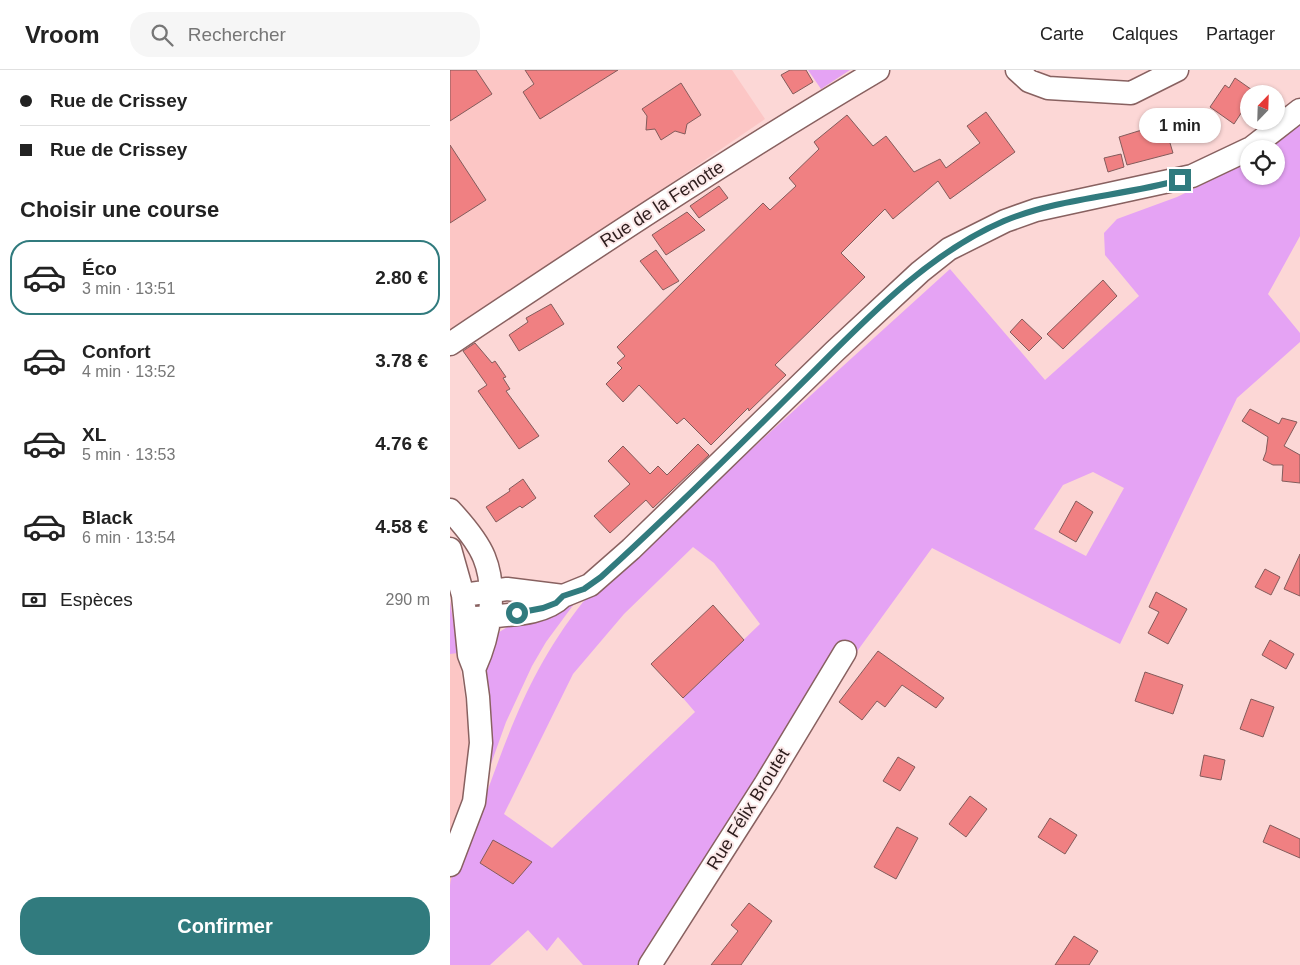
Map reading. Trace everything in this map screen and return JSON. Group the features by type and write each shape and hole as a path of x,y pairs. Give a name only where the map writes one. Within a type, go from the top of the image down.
{"street":[{"name":"Rue de la Fenotte","path":"450,344 602,242 795,119 878,70"},
{"path":"1017,70 1029,81 1048,88 1130,93 1176,70"},
{"path":"1261,140 1300,110"},
{"path":"467,619 543,608 556,603 563,596 584,589 601,577 835,351 920,272 949,249 1005,221 1036,210 1184,178 1213,168 1240,154"},
{"path":"450,510 470,534 484,557 490,591 490,616 480,656 474,668"},
{"path":"450,549 463,595 467,619 482,743 474,802 450,865"},
{"path":"463,595 490,591 527,590 563,596"},
{"name":"Rue Félix Broutet","path":"650,965 766,783 845,652"}],"shaded area":[{"path":"450,70 732,70 765,119 450,334"},
{"path":"808,70 850,70 821,89"},
{"path":"1300,116 1300,236 1268,294 1300,333 1300,342 1237,398 1120,644 932,548 829,690 797,717 638,965 583,965 558,937 547,951 528,930 490,965 450,965 450,885 454,869 477,819 509,733 533,680 547,654 583,602 950,269 1045,380 1139,296 1105,255 1104,233 1117,219 1177,197 1240,164 1240,185 1285,185 1285,140 1271,140","holes":["1093,472 1124,488 1086,556 1034,529 1063,485","693,547 714,563 760,624 683,698 695,712 552,848 504,814 573,674 624,614"]},
{"path":"450,601 467,711 477,820 450,885"},
{"path":"450,601 458,653 450,654"},
{"path":"574,604 546,642 532,666 506,722 491,764 492,739 484,672 493,636 515,622"}],"building":[{"path":"450,70 476,70 492,94 450,121"},
{"path":"525,70 618,70 540,119 523,92 534,84"},
{"path":"790,70 806,70 813,82 793,94 781,75"},
{"path":"1235,78 1245,85 1240,85 1240,115 1234,124 1210,107 1225,85 1229,88"},
{"path":"681,83 701,115 687,124 685,134 675,131 661,140 655,129 646,130 647,116 642,109"},
{"path":"986,112 1015,152 950,199 938,181 893,219 885,209 841,253 865,277 775,365 786,375 749,411 748,408 711,445 684,418 677,424 639,385 623,402 606,384 622,368 617,363 625,356 617,347 763,203 770,210 796,186 789,178 819,149 814,142 847,115 873,146 886,136 914,172 940,159 946,168 980,143 967,126"},
{"path":"1161,113 1173,153 1127,165 1119,137 1145,129 1142,119"},
{"path":"450,145 486,200 450,223"},
{"path":"1121,154 1124,167 1108,172 1104,158"},
{"path":"719,186 728,198 699,218 690,206"},
{"path":"687,212 705,230 666,255 652,235"},
{"path":"656,250 679,281 663,290 640,261"},
{"path":"1103,280 1117,296 1063,349 1047,334"},
{"path":"551,304 564,324 519,351 509,335 528,322 526,318"},
{"path":"1022,319 1042,338 1029,351 1010,332"},
{"path":"475,343 492,363 495,361 506,377 503,378 510,389 506,391 539,436 519,449 478,391 487,385 463,351"},
{"path":"1250,409 1279,424 1282,418 1297,422 1284,446 1300,455 1300,483 1282,481 1283,465 1273,465 1263,460 1268,437 1242,421"},
{"path":"698,444 709,455 653,508 646,500 610,533 594,516 630,484 608,461 623,446 650,474 658,466 667,475"},
{"path":"523,479 536,498 496,522 486,507 510,491 509,489"},
{"path":"1076,501 1093,512 1076,542 1059,532"},
{"path":"1300,554 1300,596 1284,589"},
{"path":"1265,569 1280,577 1271,595 1255,587"},
{"path":"1156,592 1187,609 1168,644 1148,633 1159,612 1149,607"},
{"path":"713,605 744,640 683,698 651,664"},
{"path":"1270,640 1294,654 1286,669 1262,655"},
{"path":"878,651 944,698 936,708 902,685 885,707 877,701 862,720 839,702"},
{"path":"1145,672 1183,685 1173,714 1135,701"},
{"path":"1251,699 1274,707 1263,737 1240,729"},
{"path":"1204,755 1225,760 1221,780 1200,776"},
{"path":"898,757 915,767 900,791 883,781"},
{"path":"970,796 987,809 966,837 949,824"},
{"path":"1050,818 1077,835 1065,854 1038,837"},
{"path":"1270,825 1300,839 1300,858 1263,842"},
{"path":"897,827 918,838 896,879 874,867"},
{"path":"493,840 532,862 513,884 480,863"},
{"path":"749,903 772,921 741,965 711,965 738,931 731,925"},
{"path":"1074,936 1098,951 1089,965 1055,965"}],"route":[{"path":"517,613 529,612 556,603 563,596 584,589 601,577 835,351 920,272 949,249 1005,221 1036,210 1180,180"}]}
